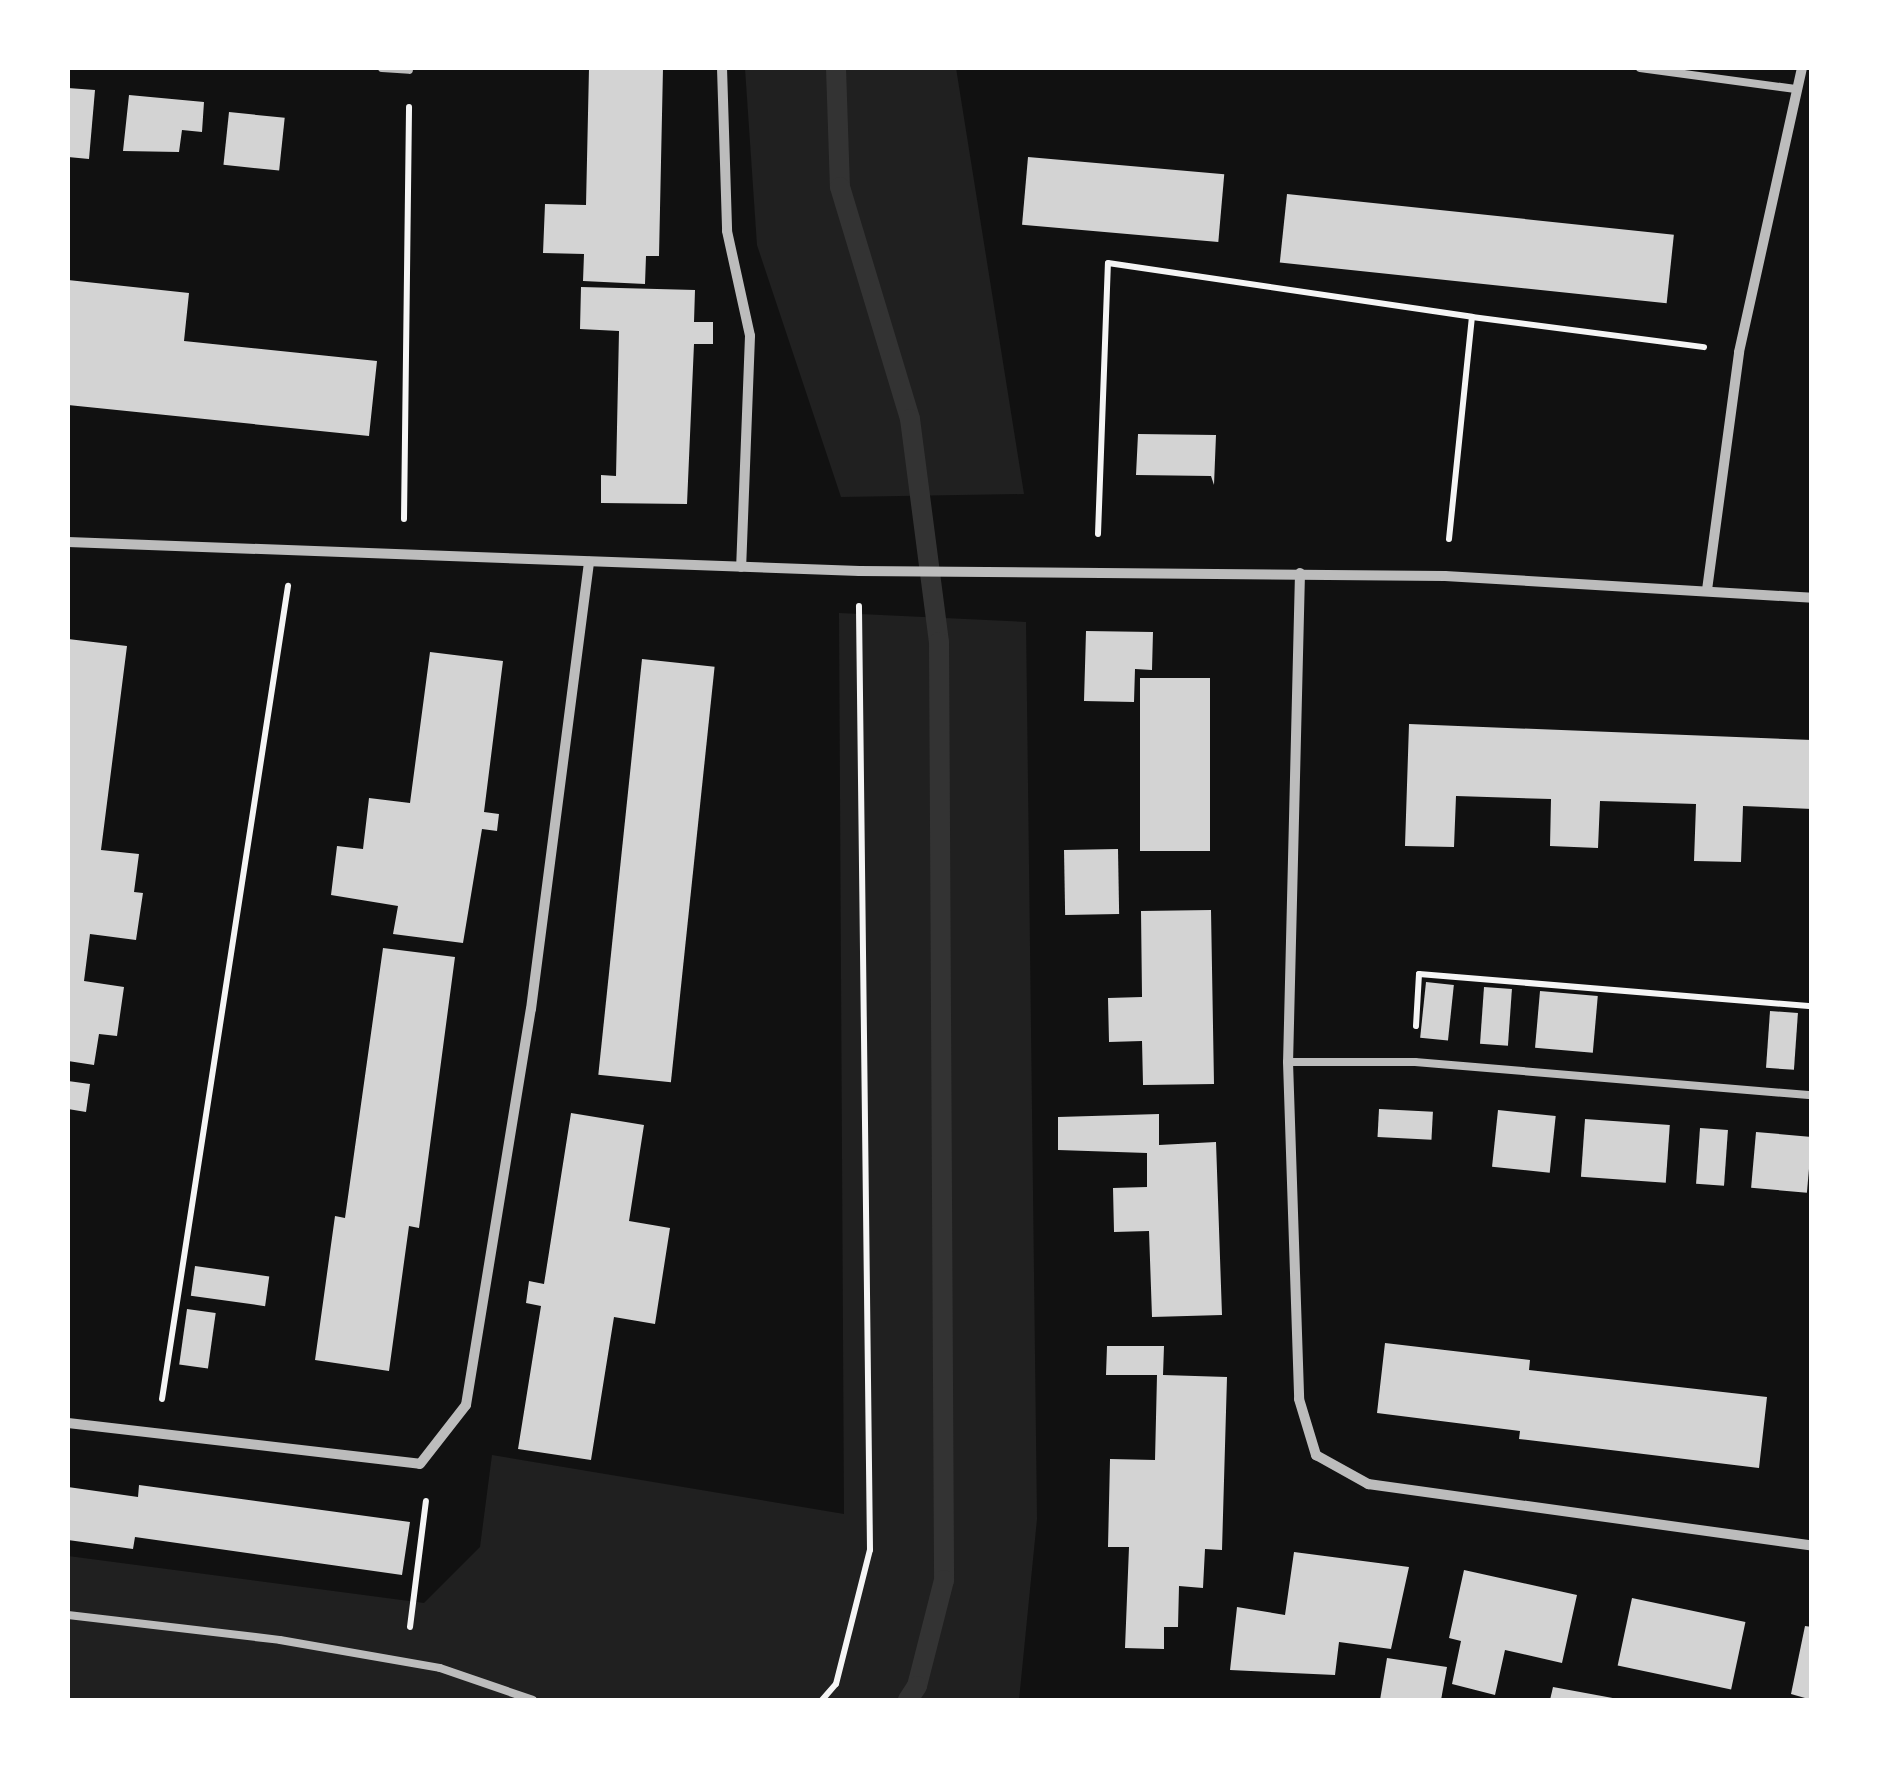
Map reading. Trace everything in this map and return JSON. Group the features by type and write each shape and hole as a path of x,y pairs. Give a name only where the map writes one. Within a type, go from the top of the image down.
{"street":[{"path":"722,68 727,231 750,336 741,568"},
{"path":"1707,590 1740,352 1802,68"},
{"path":"68,542 741,568 1445,576 1812,598"},
{"path":"68,1423 420,1464 466,1405 531,1009 589,562"},
{"path":"1300,573 1288,1062 1299,1398 1316,1455 1368,1484 1812,1546"}],"lane":[{"path":"382,68 409,70"},
{"path":"1640,68 1796,90"},
{"path":"1288,1062 1414,1062 1812,1096"},
{"path":"68,1614 280,1640 405,1663 534,1700"}],"path":[{"path":"404,556 409,70"},
{"path":"1096,570 1108,263 1740,352"},
{"path":"1445,576 1472,317"},
{"path":"157,1435 294,552"},
{"path":"822,1700 836,1684 870,1550 859,570"},
{"path":"1414,1062 1419,974 1812,1006"},
{"path":"405,1663 426,1498 420,1464"}],"shaded area":[{"path":"745,68 956,68 1024,494 841,497 757,245"},
{"path":"839,613 1026,622 1037,1519 1019,1700 68,1700 68,1556 424,1603 480,1547 492,1455 844,1514"}],"building":[{"path":"589,68 663,68 659,256 646,256 645,284 583,281 584,254 543,253 545,204 586,205"},
{"path":"68,88 95,90 89,159 68,157"},
{"path":"129,95 204,102 202,132 182,130 179,152 123,151"},
{"path":"229,112 285,118 279,171 223,165"},
{"path":"1028,157 1224,174 1218,242 1022,225"},
{"path":"1287,194 1674,235 1667,303 1280,263"},
{"path":"68,280 189,293 184,341 377,361 369,436 68,405"},
{"path":"581,287 695,290 694,322 713,322 713,344 694,344 687,504 601,503 601,475 616,476 619,331 580,329"},
{"path":"1138,434 1216,435 1214,485 1211,476 1136,475"},
{"path":"1086,631 1153,632 1152,670 1135,669 1134,702 1084,701"},
{"path":"68,639 127,646 101,850 139,854 134,892 143,893 136,940 90,934 84,981 124,987 117,1036 99,1034 94,1065 68,1061"},
{"path":"430,652 503,661 484,812 499,814 497,831 482,829 463,943 393,934 398,906 331,895 337,846 363,849 369,798 410,803"},
{"path":"642,659 715,667 671,1082 598,1075"},
{"path":"1140,678 1210,678 1210,851 1140,851"},
{"path":"1409,724 1812,740 1812,809 1743,806 1741,862 1694,861 1696,804 1600,801 1598,848 1550,846 1551,799 1456,796 1454,847 1405,846"},
{"path":"1118,849 1119,914 1065,915 1064,850"},
{"path":"1211,910 1214,1084 1143,1085 1142,1041 1109,1042 1108,998 1142,997 1141,911"},
{"path":"383,948 455,957 419,1228 409,1226 389,1371 315,1360 335,1216 345,1218"},
{"path":"1426,982 1454,985 1448,1041 1420,1038"},
{"path":"1484,987 1512,989 1508,1046 1480,1044"},
{"path":"1540,991 1598,996 1593,1053 1535,1048"},
{"path":"1770,1011 1798,1013 1794,1070 1766,1068"},
{"path":"68,1081 90,1084 86,1112 68,1109"},
{"path":"1379,1109 1433,1112 1431,1140 1378,1137"},
{"path":"1498,1110 1556,1116 1550,1173 1492,1167"},
{"path":"571,1113 644,1125 629,1221 670,1228 655,1324 614,1317 591,1460 518,1449 541,1306 526,1303 529,1281 544,1284"},
{"path":"1159,1114 1159,1145 1216,1142 1222,1315 1152,1317 1149,1231 1114,1232 1113,1188 1147,1187 1147,1153 1058,1150 1058,1117"},
{"path":"1585,1119 1670,1125 1666,1183 1581,1177"},
{"path":"1700,1128 1728,1130 1724,1186 1696,1184"},
{"path":"1756,1132 1812,1137 1807,1193 1751,1188"},
{"path":"195,1266 269,1276 265,1306 191,1296"},
{"path":"187,1309 216,1313 208,1368 179,1364"},
{"path":"1385,1343 1530,1360 1529,1370 1767,1397 1759,1468 1519,1439 1520,1431 1377,1413"},
{"path":"1107,1346 1164,1346 1163,1375 1227,1377 1222,1550 1205,1549 1203,1588 1179,1586 1178,1627 1164,1627 1164,1649 1125,1648 1129,1547 1108,1547 1110,1459 1155,1460 1157,1375 1106,1375"},
{"path":"139,1485 410,1522 402,1575 135,1537 133,1549 68,1540 68,1487 138,1497"},
{"path":"1294,1552 1409,1567 1391,1649 1339,1642 1335,1675 1230,1670 1237,1607 1285,1615"},
{"path":"1464,1570 1577,1595 1562,1663 1505,1650 1495,1695 1452,1684 1461,1641 1449,1638"},
{"path":"1632,1598 1745,1622 1731,1690 1618,1665"},
{"path":"1805,1626 1812,1627 1812,1700 1791,1694"},
{"path":"1387,1658 1447,1667 1441,1700 1380,1700"},
{"path":"1553,1687 1618,1699 1618,1700 1550,1700"}],"waterway":[{"path":"836,68 840,187 910,419 939,642 944,1580 917,1686 908,1700"}]}
